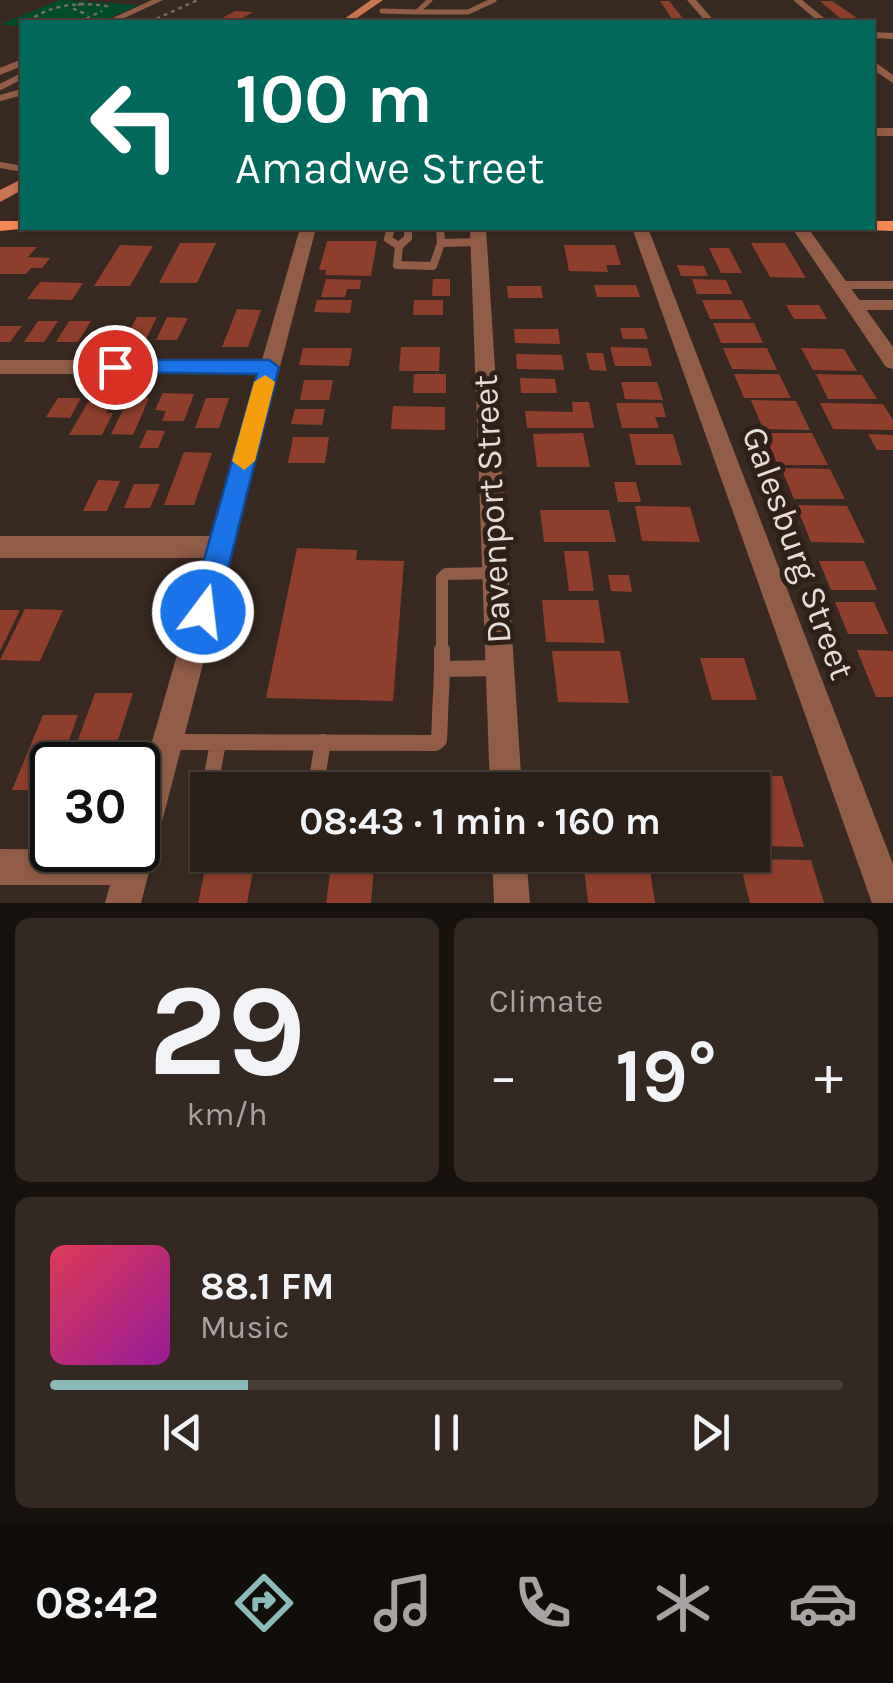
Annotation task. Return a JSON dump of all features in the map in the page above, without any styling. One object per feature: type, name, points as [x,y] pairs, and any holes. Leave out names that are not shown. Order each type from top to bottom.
[{"type":"main road","points":[[348,20],[366,9],[397,0]]},
{"type":"main road","points":[[0,177],[16,171]]},
{"type":"main road","points":[[0,197],[16,171]]},
{"type":"street","points":[[114,20],[159,0]]},
{"type":"street","points":[[691,0],[709,20]]},
{"type":"street","points":[[797,0],[822,20]]},
{"type":"street","points":[[160,768],[307,230]]},
{"type":"street","name":"Galesburg Street","points":[[641,230],[890,903]]},
{"type":"street","points":[[801,230],[893,362]]},
{"type":"street","name":"Davenport Street","points":[[479,234],[505,772]]},
{"type":"street","points":[[0,367],[269,367]]},
{"type":"street","points":[[0,547],[221,546]]},
{"type":"street","points":[[0,866],[30,864]]},
{"type":"street","points":[[123,903],[131,872]]},
{"type":"street","points":[[510,872],[512,903]]},
{"type":"lane","points":[[418,12],[430,0]]},
{"type":"lane","points":[[380,5],[418,12],[468,12],[494,0]]},
{"type":"lane","points":[[390,230],[388,239],[399,246]]},
{"type":"lane","points":[[408,230],[408,238],[399,246],[396,266],[433,266],[440,230]]},
{"type":"lane","points":[[440,242],[479,234]]},
{"type":"lane","points":[[840,284],[893,285]]},
{"type":"lane","points":[[853,304],[893,305]]},
{"type":"lane","points":[[167,742],[435,743],[440,740],[442,578],[446,574],[496,572]]},
{"type":"lane","points":[[442,668],[500,668]]},
{"type":"lane","points":[[212,772],[218,742]]},
{"type":"lane","points":[[318,772],[323,742]]},
{"type":"path","points":[[153,20],[198,0]]},
{"type":"path","points":[[81,4],[75,11],[114,20]]},
{"type":"path","points":[[32,20],[62,5],[111,5],[82,20]]},
{"type":"green space","points":[[60,0],[139,5],[105,20],[20,20],[20,27],[1,24]]},
{"type":"building","points":[[660,1],[669,1],[684,20],[667,19],[672,19]]},
{"type":"building","points":[[820,1],[832,1],[860,20],[843,20]]},
{"type":"building","points":[[235,11],[253,12],[239,20],[219,20]]},
{"type":"building","points":[[327,241],[377,241],[371,276],[325,275],[326,270],[319,270]]},
{"type":"building","points":[[180,243],[216,243],[197,283],[159,283]]},
{"type":"building","points":[[751,243],[785,243],[806,278],[770,277]]},
{"type":"building","points":[[120,245],[153,246],[130,286],[94,286]]},
{"type":"building","points":[[564,245],[615,245],[621,265],[606,265],[608,272],[569,271]]},
{"type":"building","points":[[0,247],[37,247],[28,257],[50,258],[42,268],[31,268],[26,274],[0,274]]},
{"type":"building","points":[[709,248],[729,248],[742,273],[721,273]]},
{"type":"building","points":[[677,265],[704,266],[708,276],[681,276]]},
{"type":"building","points":[[326,279],[361,280],[360,289],[347,289],[345,297],[321,297]]},
{"type":"building","points":[[433,279],[450,279],[450,296],[432,296]]},
{"type":"building","points":[[692,279],[726,280],[732,294],[697,294]]},
{"type":"building","points":[[40,282],[83,283],[72,300],[27,299]]},
{"type":"building","points":[[594,285],[636,285],[640,297],[597,297]]},
{"type":"building","points":[[507,286],[541,286],[543,298],[508,298]]},
{"type":"building","points":[[317,300],[352,300],[350,313],[314,312]]},
{"type":"building","points":[[414,300],[443,300],[443,315],[413,315]]},
{"type":"building","points":[[702,300],[742,300],[751,319],[710,319]]},
{"type":"building","points":[[786,305],[819,305],[827,319],[794,319]]},
{"type":"building","points":[[237,309],[261,310],[248,347],[222,347]]},
{"type":"building","points":[[137,317],[157,317],[145,341],[124,341]]},
{"type":"building","points":[[167,317],[188,318],[177,340],[156,340]]},
{"type":"building","points":[[38,321],[58,321],[44,342],[24,342]]},
{"type":"building","points":[[69,321],[91,321],[78,342],[56,342]]},
{"type":"building","points":[[713,323],[754,323],[763,343],[721,343]]},
{"type":"building","points":[[0,326],[22,326],[10,342],[0,342]]},
{"type":"building","points":[[620,328],[644,328],[648,339],[623,339]]},
{"type":"building","points":[[514,329],[558,329],[560,344],[515,343]]},
{"type":"building","points":[[401,347],[440,347],[439,371],[399,371]]},
{"type":"building","points":[[610,347],[647,348],[652,366],[615,366]]},
{"type":"building","points":[[303,348],[352,348],[349,366],[299,365]]},
{"type":"building","points":[[723,348],[767,348],[777,370],[732,369]]},
{"type":"building","points":[[801,348],[844,349],[857,371],[813,370]]},
{"type":"building","points":[[586,353],[603,353],[607,371],[590,370]]},
{"type":"building","points":[[516,354],[562,355],[564,370],[517,369]]},
{"type":"building","points":[[414,374],[446,374],[446,393],[413,393]]},
{"type":"building","points":[[734,374],[779,374],[791,398],[744,398]]},
{"type":"building","points":[[816,374],[862,375],[877,399],[828,399]]},
{"type":"building","points":[[520,378],[555,379],[557,393],[521,393]]},
{"type":"building","points":[[304,380],[333,380],[329,400],[300,400]]},
{"type":"building","points":[[621,382],[657,382],[663,400],[625,399]]},
{"type":"building","points":[[163,393],[194,394],[184,421],[162,421],[166,411],[155,410]]},
{"type":"building","points":[[58,398],[81,398],[70,418],[46,417]]},
{"type":"building","points":[[129,398],[149,398],[133,435],[111,434]]},
{"type":"building","points":[[206,398],[229,398],[219,428],[195,428]]},
{"type":"building","points":[[751,400],[796,401],[810,430],[763,429]]},
{"type":"building","points":[[88,402],[111,403],[106,413],[113,413],[102,435],[69,435]]},
{"type":"building","points":[[572,402],[589,402],[594,428],[527,428],[525,411],[573,412]]},
{"type":"building","points":[[616,403],[662,403],[666,417],[655,417],[659,428],[622,428]]},
{"type":"building","points":[[820,403],[883,404],[893,420],[893,430],[833,429]]},
{"type":"building","points":[[393,406],[445,407],[445,430],[391,429]]},
{"type":"building","points":[[295,409],[325,409],[322,425],[291,424]]},
{"type":"building","points":[[147,430],[165,431],[158,448],[139,448]]},
{"type":"building","points":[[583,433],[590,467],[537,467],[533,434]]},
{"type":"building","points":[[764,433],[812,433],[828,465],[778,465]]},
{"type":"building","points":[[629,434],[673,434],[682,465],[636,465]]},
{"type":"building","points":[[868,434],[893,435],[893,450],[877,450]]},
{"type":"building","points":[[293,437],[329,437],[325,463],[288,463]]},
{"type":"building","points":[[184,452],[212,453],[194,505],[164,505]]},
{"type":"building","points":[[781,468],[830,469],[845,499],[794,499]]},
{"type":"building","points":[[98,480],[120,481],[107,511],[83,511]]},
{"type":"building","points":[[614,482],[636,482],[641,502],[618,502]]},
{"type":"building","points":[[134,484],[160,484],[150,508],[124,508]]},
{"type":"building","points":[[796,505],[847,506],[865,543],[811,542]]},
{"type":"building","points":[[635,506],[690,507],[700,542],[642,541]]},
{"type":"building","points":[[540,510],[609,510],[616,542],[544,542]]},
{"type":"building","points":[[297,548],[357,550],[356,560],[404,561],[393,701],[266,698]]},
{"type":"building","points":[[564,551],[588,551],[594,591],[569,591]]},
{"type":"building","points":[[819,561],[864,561],[877,590],[831,590]]},
{"type":"building","points":[[608,575],[629,575],[632,592],[611,591]]},
{"type":"building","points":[[542,600],[598,600],[605,643],[546,642]]},
{"type":"building","points":[[835,602],[874,602],[888,634],[848,634]]},
{"type":"building","points":[[25,609],[63,610],[40,661],[0,660]]},
{"type":"building","points":[[0,610],[20,610],[0,651]]},
{"type":"building","points":[[857,650],[893,651],[893,697],[876,697]]},
{"type":"building","points":[[552,651],[620,651],[629,703],[558,702]]},
{"type":"building","points":[[700,658],[744,658],[757,700],[712,700]]},
{"type":"building","points":[[95,693],[133,693],[117,742],[77,742]]},
{"type":"building","points":[[43,715],[78,715],[68,742],[32,742]]},
{"type":"building","points":[[30,746],[30,790],[12,790]]},
{"type":"building","points":[[770,776],[782,776],[804,847],[770,846]]},
{"type":"building","points":[[770,859],[811,860],[824,903],[750,903],[742,872],[770,872]]},
{"type":"building","points":[[204,872],[253,872],[247,903],[198,903]]},
{"type":"building","points":[[330,872],[374,872],[371,903],[326,903]]},
{"type":"building","points":[[585,872],[650,872],[655,903],[588,903]]},
{"type":"slow traffic","points":[[244,461],[265,382]]},
{"type":"route","points":[[115,367],[269,367],[203,612]]}]
